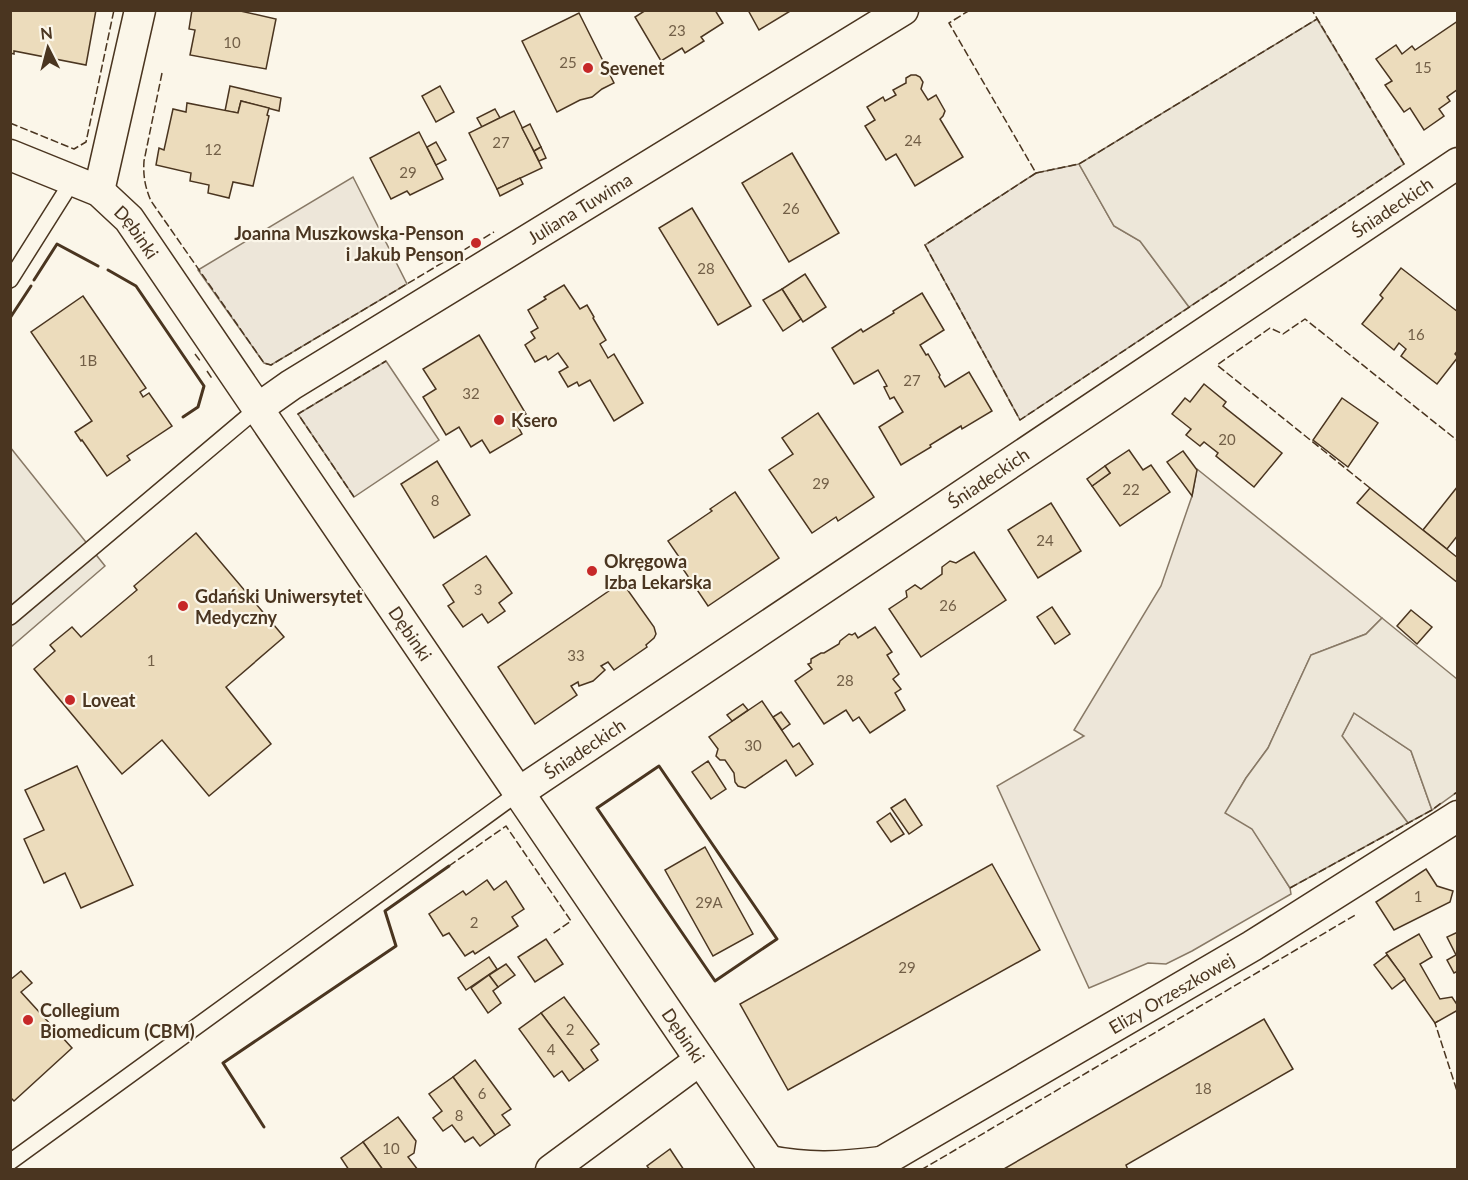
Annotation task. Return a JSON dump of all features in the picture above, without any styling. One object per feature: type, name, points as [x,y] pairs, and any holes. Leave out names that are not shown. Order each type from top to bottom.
[{"type":"street","points":[[86,185],[140,10]]},
{"type":"street","name":"Juliana Tuwima","points":[[257,409],[302,379],[903,10]]},
{"type":"street","name":"Dębinki","points":[[10,155],[86,185],[129,219],[772,1165]]},
{"type":"street","name":"Śniadeckich","points":[[518,793],[1458,163]]},
{"type":"street","name":"Elizy Orzeszkowej","points":[[772,1165],[874,1166],[1252,946],[1458,816]]},
{"type":"street","points":[[550,1170],[700,1060]]},
{"type":"lane","points":[[10,280],[86,185]]},
{"type":"lane","points":[[10,617],[257,409]]},
{"type":"lane","points":[[10,1162],[518,793]]},
{"type":"shaded area","points":[[1317,19],[1404,164],[1189,307],[1140,241],[1114,226],[1079,164]]},
{"type":"shaded area","points":[[1079,164],[1114,226],[1140,241],[1189,307],[1020,420],[925,245],[1036,173]]},
{"type":"shaded area","points":[[353,177],[407,284],[271,365],[264,363],[198,270]]},
{"type":"shaded area","points":[[386,361],[439,440],[354,497],[298,414]]},
{"type":"shaded area","points":[[10,447],[105,566],[11,647],[10,647]]},
{"type":"shaded area","points":[[1197,469],[1382,618],[1366,634],[1311,655],[1268,748],[1246,778],[1226,813],[1252,828],[1290,888],[1291,894],[1166,964],[1148,963],[1089,988],[997,786],[1084,736],[1074,730],[1161,586],[1192,496]]},
{"type":"shaded area","points":[[1382,618],[1457,679],[1457,792],[1432,810],[1411,751],[1354,713],[1342,736],[1408,823],[1290,888],[1252,829],[1225,813],[1268,748],[1311,655],[1366,634]]},
{"type":"shaded area","points":[[1354,713],[1411,751],[1432,810],[1408,823],[1342,736]]},
{"type":"building","points":[[10,10],[96,10],[86,65],[14,51],[14,54],[10,53]]},
{"type":"building","points":[[192,10],[236,10],[276,19],[266,69],[190,55],[195,30],[189,29]]},
{"type":"building","points":[[646,10],[715,10],[723,23],[701,37],[704,41],[685,53],[682,48],[661,61],[635,17]]},
{"type":"building","points":[[748,10],[792,10],[759,30]]},
{"type":"building","points":[[579,13],[614,83],[592,97],[580,100],[557,112],[522,41]]},
{"type":"building","points":[[1458,21],[1458,89],[1447,97],[1450,101],[1439,109],[1444,116],[1424,130],[1410,108],[1404,112],[1385,85],[1392,81],[1376,59],[1396,45],[1402,54],[1412,46],[1415,50]]},
{"type":"building","points":[[911,75],[920,77],[923,82],[921,89],[928,100],[936,95],[945,111],[940,119],[963,157],[915,186],[896,154],[886,160],[865,126],[875,120],[867,107],[883,97],[885,101],[896,95],[893,90],[906,83],[906,78]]},
{"type":"building","points":[[230,86],[281,98],[279,111],[241,101],[238,113],[225,111]]},
{"type":"building","points":[[440,86],[454,112],[436,122],[422,96]]},
{"type":"building","points":[[241,101],[269,108],[253,186],[233,182],[229,198],[208,193],[209,185],[190,181],[191,173],[156,165],[159,148],[164,150],[173,109],[186,112],[187,103],[238,113]]},
{"type":"building","points":[[495,109],[500,118],[482,127],[477,118]]},
{"type":"building","points":[[514,111],[542,168],[497,189],[469,133]]},
{"type":"building","points":[[530,124],[541,147],[534,151],[522,128]]},
{"type":"building","points":[[419,132],[443,179],[410,195],[407,191],[391,199],[370,158]]},
{"type":"building","points":[[436,142],[446,160],[436,165],[427,147]]},
{"type":"building","points":[[541,147],[546,158],[539,161],[534,151]]},
{"type":"building","points":[[792,153],[839,233],[789,262],[742,183]]},
{"type":"building","points":[[520,178],[523,184],[500,196],[497,189]]},
{"type":"building","points":[[692,208],[751,306],[718,325],[659,228]]},
{"type":"building","points":[[1401,268],[1458,312],[1458,350],[1455,354],[1458,357],[1437,384],[1401,356],[1406,349],[1399,343],[1394,350],[1362,324],[1383,298],[1380,295]]},
{"type":"building","points":[[805,274],[826,307],[803,322],[782,289]]},
{"type":"building","points":[[564,285],[580,309],[587,305],[606,340],[600,344],[608,358],[614,354],[643,403],[614,421],[590,380],[579,386],[577,382],[568,387],[559,372],[568,367],[558,353],[548,360],[546,356],[535,362],[525,345],[535,338],[531,332],[538,328],[528,310]]},
{"type":"building","points":[[782,289],[801,319],[783,331],[763,300]]},
{"type":"building","points":[[922,293],[944,330],[920,345],[926,355],[928,354],[945,387],[969,372],[992,411],[962,429],[961,426],[901,465],[879,427],[903,412],[894,397],[890,399],[884,387],[887,386],[878,370],[854,384],[832,348],[861,329],[863,332]]},
{"type":"building","points":[[83,296],[146,388],[140,392],[143,397],[149,393],[172,426],[127,456],[130,460],[107,476],[75,432],[92,421],[31,332]]},
{"type":"building","points":[[479,335],[526,414],[515,421],[522,434],[490,453],[482,440],[471,447],[459,427],[446,435],[423,397],[436,389],[423,369]]},
{"type":"building","points":[[1204,384],[1226,402],[1223,406],[1282,453],[1254,487],[1216,456],[1218,453],[1204,442],[1200,446],[1186,435],[1191,429],[1172,414],[1185,398],[1190,402]]},
{"type":"building","points":[[1342,398],[1378,423],[1348,467],[1313,440]]},
{"type":"building","points":[[818,413],[874,497],[838,521],[836,517],[812,533],[769,470],[793,454],[782,438]]},
{"type":"building","points":[[1129,450],[1143,470],[1151,465],[1170,492],[1120,526],[1092,486],[1110,473],[1105,466]]},
{"type":"building","points":[[1183,451],[1197,470],[1192,496],[1167,462]]},
{"type":"building","points":[[437,461],[470,515],[434,538],[401,484]]},
{"type":"building","points":[[1105,466],[1110,473],[1092,486],[1087,479]]},
{"type":"building","points":[[1458,486],[1458,535],[1447,549],[1423,530]]},
{"type":"building","points":[[1370,488],[1458,558],[1458,583],[1357,503]]},
{"type":"building","points":[[735,492],[779,558],[708,606],[683,569],[686,567],[668,541]]},
{"type":"building","points":[[1051,503],[1081,551],[1038,578],[1008,530]]},
{"type":"building","points":[[196,533],[284,637],[226,687],[271,744],[209,796],[162,740],[122,774],[34,669],[55,651],[50,645],[72,627],[81,637],[137,590],[134,586]]},
{"type":"building","points":[[974,552],[1006,600],[921,657],[889,609],[907,597],[906,591],[915,585],[921,589],[942,574],[942,567],[950,561],[956,563]]},
{"type":"building","points":[[486,556],[512,593],[499,603],[505,611],[488,623],[482,614],[463,627],[448,606],[454,602],[443,585]]},
{"type":"building","points":[[622,582],[654,627],[656,634],[654,638],[646,645],[647,647],[614,670],[608,662],[601,666],[605,670],[593,681],[579,686],[578,682],[571,686],[577,695],[535,724],[498,667]]},
{"type":"building","points":[[1052,607],[1070,634],[1055,644],[1037,617]]},
{"type":"building","points":[[1411,610],[1432,627],[1417,644],[1397,626]]},
{"type":"building","points":[[875,627],[892,652],[887,655],[899,674],[893,679],[901,689],[895,693],[905,710],[870,733],[859,717],[853,721],[846,710],[824,724],[795,681],[812,669],[808,664],[811,663],[811,659],[839,644],[849,634],[855,633],[858,638]]},
{"type":"building","points":[[762,701],[793,747],[799,743],[813,764],[796,776],[786,760],[745,788],[738,786],[735,782],[734,773],[725,760],[720,760],[716,756],[718,749],[709,737]]},
{"type":"building","points":[[743,704],[748,710],[732,721],[727,715]]},
{"type":"building","points":[[781,712],[790,724],[782,730],[773,717]]},
{"type":"building","points":[[708,761],[726,789],[711,799],[692,772]]},
{"type":"building","points":[[77,766],[133,885],[81,908],[65,873],[44,883],[24,839],[44,830],[25,790]]},
{"type":"building","points":[[905,799],[922,825],[909,834],[891,808]]},
{"type":"building","points":[[890,813],[904,834],[891,842],[877,822]]},
{"type":"building","points":[[705,847],[753,934],[713,956],[665,870]]},
{"type":"building","points":[[992,864],[1040,950],[788,1090],[740,1004]]},
{"type":"building","points":[[1426,869],[1437,886],[1453,891],[1450,902],[1394,930],[1376,902]]},
{"type":"building","points":[[487,880],[494,890],[506,881],[524,909],[512,917],[518,926],[475,954],[473,951],[465,956],[449,933],[443,936],[429,914],[463,891],[466,895]]},
{"type":"building","points":[[1458,932],[1458,971],[1454,973],[1447,960],[1456,955],[1447,937]]},
{"type":"building","points":[[1419,934],[1432,957],[1420,964],[1440,999],[1452,997],[1458,1006],[1458,1010],[1435,1023],[1386,953]]},
{"type":"building","points":[[546,939],[563,964],[535,982],[518,957]]},
{"type":"building","points":[[1387,955],[1405,979],[1392,989],[1374,965]]},
{"type":"building","points":[[489,957],[497,969],[466,990],[458,978]]},
{"type":"building","points":[[506,964],[515,975],[498,987],[489,975]]},
{"type":"building","name":"Collegium Biomedicum (CBM)","points":[[21,971],[32,983],[21,992],[72,1048],[14,1101],[10,1097],[10,980]]},
{"type":"building","points":[[489,975],[498,987],[493,991],[501,1003],[488,1013],[471,988]]},
{"type":"building","points":[[564,997],[599,1044],[591,1050],[598,1060],[584,1070],[541,1013]]},
{"type":"building","points":[[541,1013],[584,1070],[569,1081],[562,1071],[554,1077],[519,1029]]},
{"type":"building","points":[[1264,1019],[1293,1069],[1126,1165],[1128,1170],[1002,1170]]},
{"type":"building","points":[[475,1060],[511,1109],[502,1115],[510,1125],[495,1135],[453,1077]]},
{"type":"building","points":[[453,1077],[495,1135],[480,1146],[473,1137],[465,1142],[452,1125],[443,1131],[433,1118],[442,1111],[429,1094]]},
{"type":"building","points":[[398,1117],[416,1141],[414,1153],[408,1157],[418,1170],[383,1170],[363,1142]]},
{"type":"building","points":[[363,1142],[383,1170],[349,1170],[341,1158]]},
{"type":"building","points":[[670,1149],[684,1170],[650,1170],[647,1166]]},
{"type":"fence","points":[[10,123],[74,149],[86,142],[114,10]]},
{"type":"fence","points":[[970,10],[949,23],[1036,173],[925,245],[1020,420],[1404,164],[1312,10]]},
{"type":"fence","points":[[1036,173],[1079,164],[1317,18]]},
{"type":"fence","points":[[162,73],[144,161],[145,181],[149,196],[264,363],[271,365],[494,232]]},
{"type":"fence","points":[[1370,488],[1217,365],[1270,328],[1283,334],[1305,319],[1458,441]]},
{"type":"fence","points":[[195,354],[201,362]]},
{"type":"fence","points":[[354,497],[298,414],[386,361]]},
{"type":"fence","points":[[207,371],[213,380]]},
{"type":"fence","points":[[1454,794],[1458,792]]},
{"type":"fence","points":[[1290,888],[1441,803]]},
{"type":"fence","points":[[449,866],[506,826],[571,921],[551,935]]},
{"type":"fence","points":[[921,1170],[1357,914]]},
{"type":"fence","points":[[1438,1021],[1435,1023],[1458,1094]]},
{"type":"wall","points":[[34,280],[57,244],[98,266]]},
{"type":"wall","points":[[108,270],[136,286],[204,386],[198,407],[183,417]]},
{"type":"wall","points":[[10,318],[31,286]]},
{"type":"wall","points":[[659,766],[777,939],[715,981],[597,808],[659,766]]},
{"type":"wall","points":[[264,1127],[223,1063],[396,946],[385,911],[449,866]]},
{"type":"place","name":"Sevenet","points":[[588,68]]},
{"type":"place","name":"Joanna Muszkowska-Penson i Jakub Penson","points":[[476,243]]},
{"type":"place","name":"Ksero","points":[[499,420]]},
{"type":"place","name":"Okręgowa Izba Lekarska","points":[[592,571]]},
{"type":"place","name":"Gdański Uniwersytet Medyczny","points":[[183,606]]},
{"type":"place","name":"Loveat","points":[[70,700]]},
{"type":"place","name":"Collegium Biomedicum (CBM)","points":[[28,1020]]}]
